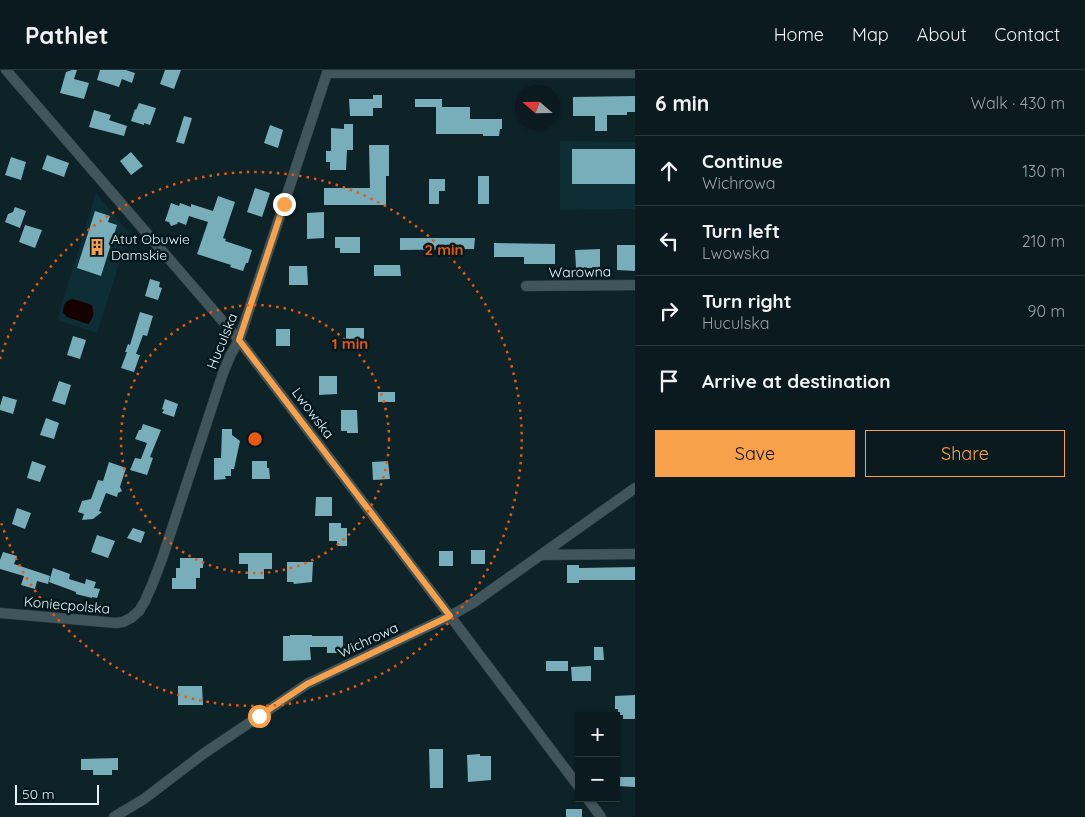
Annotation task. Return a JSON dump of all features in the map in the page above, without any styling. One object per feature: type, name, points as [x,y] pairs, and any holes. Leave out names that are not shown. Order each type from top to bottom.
[{"type":"street","name":"Lwowska","points":[[6,70],[239,340],[575,782]]},
{"type":"street","name":"Huculska","points":[[131,618],[139,611],[145,601],[162,559],[224,373],[239,340],[327,71]]},
{"type":"street","points":[[327,71],[635,72]]},
{"type":"street","name":"Warowna","points":[[526,286],[635,285]]},
{"type":"street","name":"Wichrowa","points":[[114,817],[144,799],[203,754],[307,684],[450,616],[473,603],[635,488]]},
{"type":"street","points":[[541,555],[635,554]]},
{"type":"street","name":"Koniecpolska","points":[[0,613],[116,623],[131,618]]},
{"type":"street","points":[[590,802],[601,817]]},
{"type":"shaded area","points":[[560,141],[635,142],[635,209],[560,210]]},
{"type":"shaded area","points":[[96,193],[129,233],[97,333],[57,320]]},
{"type":"shaded area","points":[[73,299],[92,305],[93,315],[88,324],[67,317],[63,313],[65,303]]},
{"type":"building","points":[[77,70],[74,79],[89,83],[84,99],[60,93],[66,72]]},
{"type":"building","points":[[100,70],[126,70],[135,73],[132,83],[122,79],[119,87],[97,80]]},
{"type":"building","points":[[165,70],[181,70],[174,89],[160,84]]},
{"type":"building","points":[[373,95],[382,95],[382,108],[373,108],[373,116],[350,116],[349,99],[373,99]]},
{"type":"building","points":[[635,96],[635,112],[627,112],[627,115],[607,115],[607,131],[595,131],[595,116],[573,116],[573,97]]},
{"type":"building","points":[[415,99],[442,99],[442,107],[415,107]]},
{"type":"building","points":[[139,103],[156,108],[150,125],[131,121]]},
{"type":"building","points":[[436,107],[470,107],[470,119],[502,119],[502,129],[500,129],[499,136],[436,134]]},
{"type":"building","points":[[94,110],[111,115],[109,120],[127,126],[124,136],[89,127]]},
{"type":"building","points":[[184,116],[192,118],[184,144],[176,142]]},
{"type":"building","points":[[344,124],[353,124],[353,150],[347,150],[346,170],[330,170],[330,162],[326,162],[326,151],[331,151],[331,128],[344,129]]},
{"type":"building","points":[[270,125],[283,130],[278,148],[264,143]]},
{"type":"building","points":[[369,145],[389,145],[389,176],[386,176],[386,205],[324,205],[324,188],[370,188]]},
{"type":"building","points":[[572,149],[635,149],[635,184],[572,184]]},
{"type":"building","points":[[131,152],[143,166],[131,175],[120,161]]},
{"type":"building","points":[[47,155],[69,163],[64,177],[42,169]]},
{"type":"building","points":[[11,157],[26,162],[21,180],[5,175]]},
{"type":"building","points":[[478,176],[489,176],[489,204],[478,204]]},
{"type":"building","points":[[429,179],[445,179],[445,191],[439,191],[439,204],[429,204]]},
{"type":"building","points":[[255,188],[270,193],[262,217],[247,212]]},
{"type":"building","points":[[218,196],[235,202],[223,238],[226,239],[225,241],[252,250],[243,271],[197,254],[208,222],[189,216],[186,225],[178,222],[171,226],[169,222],[165,221],[171,203],[179,206],[180,203],[191,207],[191,204],[213,211]]},
{"type":"building","points":[[15,207],[26,211],[20,228],[5,222],[8,214],[13,212]]},
{"type":"building","name":"Atut Obuwie Damskie","points":[[95,211],[110,216],[108,222],[117,225],[101,276],[77,268]]},
{"type":"building","points":[[324,212],[324,238],[307,239],[307,213]]},
{"type":"building","points":[[25,225],[42,230],[35,248],[19,242]]},
{"type":"building","points":[[335,237],[360,237],[360,253],[340,253],[340,248],[335,248]]},
{"type":"building","points":[[400,238],[475,238],[474,249],[400,250]]},
{"type":"building","points":[[494,243],[555,244],[555,264],[524,264],[524,257],[494,257]]},
{"type":"building","points":[[617,245],[635,245],[635,271],[617,270]]},
{"type":"building","points":[[600,249],[600,268],[576,268],[575,250]]},
{"type":"building","points":[[374,265],[400,265],[401,276],[374,276]]},
{"type":"building","points":[[289,266],[307,266],[308,285],[289,285]]},
{"type":"building","points":[[150,279],[160,282],[159,287],[162,288],[158,300],[145,296]]},
{"type":"building","points":[[140,312],[153,316],[147,336],[143,335],[136,354],[140,355],[134,372],[121,368]]},
{"type":"building","points":[[346,328],[364,328],[364,345],[346,345]]},
{"type":"building","points":[[276,329],[290,329],[290,346],[276,346]]},
{"type":"building","points":[[73,336],[86,340],[80,359],[67,355]]},
{"type":"building","points":[[319,376],[337,376],[337,394],[319,395]]},
{"type":"building","points":[[59,381],[71,385],[65,405],[52,401]]},
{"type":"building","points":[[378,392],[395,392],[395,402],[378,402]]},
{"type":"building","points":[[3,396],[17,400],[13,414],[0,410]]},
{"type":"building","points":[[165,399],[178,404],[174,417],[162,413]]},
{"type":"building","points":[[341,410],[357,410],[358,433],[341,431]]},
{"type":"building","points":[[46,418],[59,423],[54,439],[40,435]]},
{"type":"building","points":[[143,424],[161,430],[150,457],[153,458],[147,475],[130,470],[135,458],[141,459],[147,443],[135,439]]},
{"type":"building","points":[[222,429],[232,429],[232,435],[240,441],[234,469],[231,469],[231,476],[225,476],[226,479],[214,480],[214,458],[221,458]]},
{"type":"building","points":[[32,461],[46,466],[40,482],[27,478]]},
{"type":"building","points":[[252,461],[267,461],[270,479],[252,479]]},
{"type":"building","points":[[388,461],[390,479],[373,480],[372,462]]},
{"type":"building","points":[[109,462],[126,468],[120,487],[122,491],[118,493],[117,497],[106,493],[99,511],[102,512],[93,519],[82,520],[84,514],[78,512],[82,501],[91,499],[98,480],[103,481]]},
{"type":"building","points":[[316,497],[332,497],[332,516],[315,516]]},
{"type":"building","points":[[17,508],[31,513],[25,529],[12,524]]},
{"type":"building","points":[[329,523],[341,523],[341,528],[347,528],[347,546],[337,546],[337,541],[329,541]]},
{"type":"building","points":[[133,528],[145,532],[141,543],[127,538]]},
{"type":"building","points":[[97,535],[115,541],[108,558],[91,552]]},
{"type":"building","points":[[471,550],[485,550],[485,564],[471,564]]},
{"type":"building","points":[[439,551],[453,551],[453,566],[439,566]]},
{"type":"building","points":[[3,552],[17,556],[14,564],[50,576],[48,584],[37,581],[35,589],[21,585],[24,576],[0,569],[0,560]]},
{"type":"building","points":[[239,553],[272,553],[272,569],[264,569],[264,579],[248,579],[248,564],[239,564]]},
{"type":"building","points":[[180,558],[203,558],[200,578],[196,578],[196,589],[172,589],[172,578],[176,578],[176,568],[180,568]]},
{"type":"building","points":[[287,562],[313,562],[312,582],[294,584],[293,582],[287,582]]},
{"type":"building","points":[[567,565],[579,565],[579,568],[635,567],[635,580],[579,580],[579,583],[567,583]]},
{"type":"building","points":[[53,568],[70,574],[69,579],[85,584],[86,579],[96,582],[94,588],[100,589],[97,598],[76,594],[76,592],[49,582]]},
{"type":"building","points":[[283,636],[343,636],[343,653],[327,653],[327,647],[310,647],[311,660],[283,661]]},
{"type":"building","points":[[594,647],[603,647],[604,660],[594,660]]},
{"type":"building","points":[[546,661],[568,661],[568,671],[546,671]]},
{"type":"building","points":[[591,666],[591,681],[572,681],[571,667]]},
{"type":"building","points":[[178,686],[202,686],[203,705],[178,705]]},
{"type":"building","points":[[635,695],[635,719],[623,719],[623,715],[620,715],[618,709],[615,709],[615,696]]},
{"type":"building","points":[[429,749],[443,749],[443,788],[430,788]]},
{"type":"building","points":[[480,754],[480,756],[491,756],[491,780],[468,782],[467,755]]},
{"type":"building","points":[[118,758],[118,770],[112,770],[112,775],[93,775],[93,770],[81,770],[81,759]]},
{"type":"building","points":[[620,777],[635,777],[635,787],[620,786]]},
{"type":"building","points":[[566,809],[582,809],[582,817],[566,817]]},
{"type":"place","name":"Atut Obuwie Damskie","points":[[97,247]]},
{"type":"route","points":[[259,716],[307,684],[450,616],[239,340],[284,204]]}]
